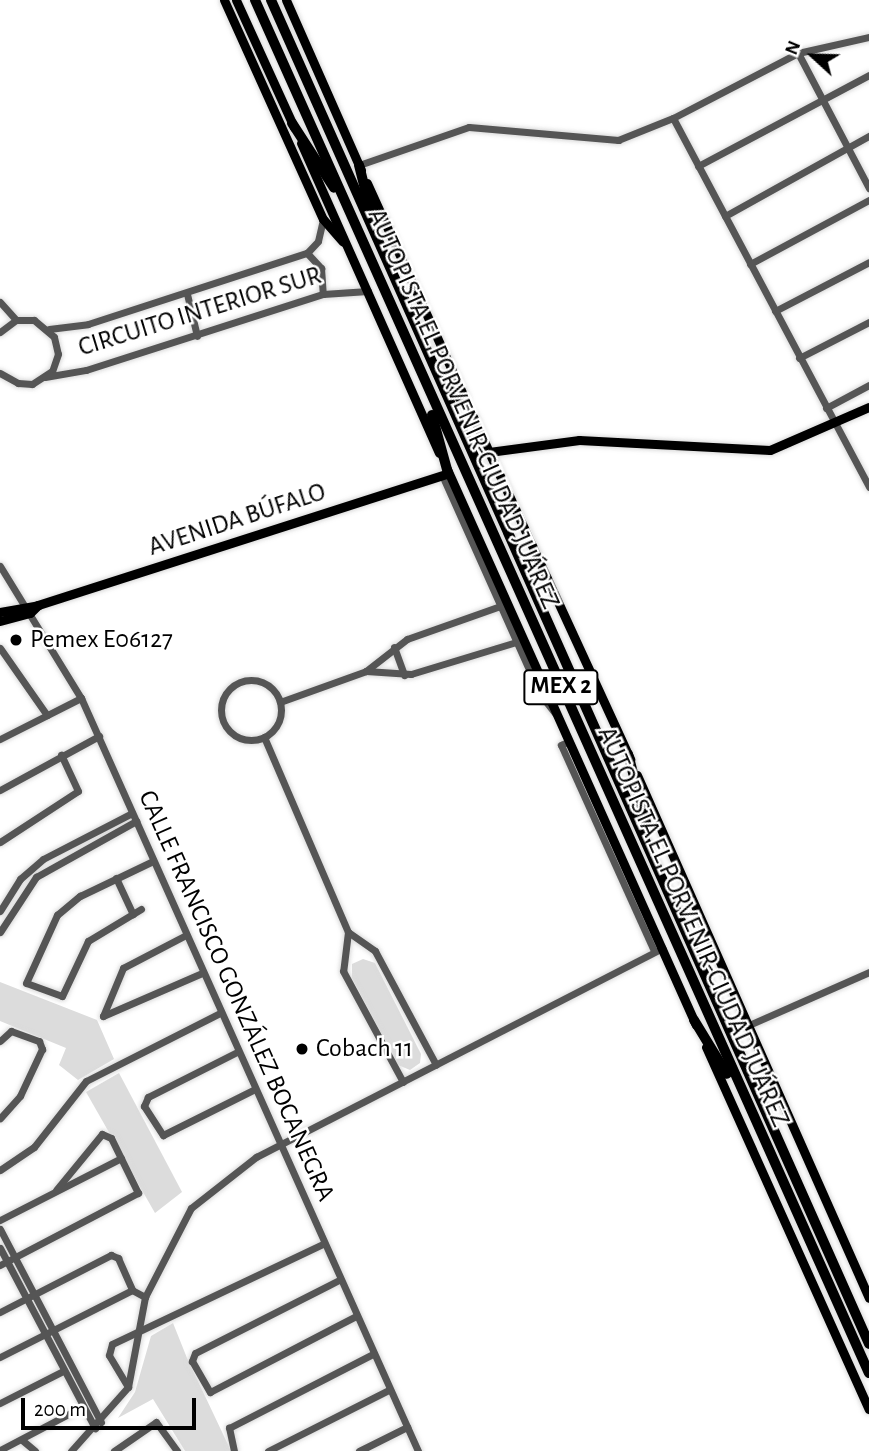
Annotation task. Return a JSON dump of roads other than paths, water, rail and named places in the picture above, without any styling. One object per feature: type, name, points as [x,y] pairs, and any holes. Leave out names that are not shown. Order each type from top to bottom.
[{"type":"highway","name":"AUTOPISTA EL PORVENIR-CIUDAD JUÁREZ","points":[[255,0],[416,366],[869,1373]]},
{"type":"highway","name":"MEX 2","points":[[271,0],[656,859],[869,1344]]},
{"type":"highway","points":[[292,123],[347,205]]},
{"type":"highway","points":[[359,166],[376,235]]},
{"type":"highway","points":[[426,345],[475,421]]},
{"type":"highway","points":[[416,366],[445,474]]},
{"type":"highway","points":[[628,754],[656,859]]},
{"type":"highway","points":[[694,1020],[750,1111]]},
{"type":"main road","points":[[224,0],[323,219],[348,247]]},
{"type":"main road","points":[[235,0],[255,70]]},
{"type":"main road","points":[[235,0],[368,291],[504,605],[560,719],[565,743],[658,950],[694,1020],[869,1409]]},
{"type":"main road","points":[[286,0],[750,1025],[869,1298]]},
{"type":"main road","points":[[489,452],[579,440],[756,452],[789,445],[869,407]]},
{"type":"main road","name":"AVENIDA BÚFALO","points":[[28,609],[445,474]]},
{"type":"main road","points":[[0,612],[28,609]]},
{"type":"main road","points":[[0,621],[28,609]]},
{"type":"street","points":[[359,166],[461,128],[497,127],[606,142],[637,136],[799,53],[869,37]]},
{"type":"street","points":[[799,53],[821,101],[869,188]]},
{"type":"street","points":[[698,166],[869,75]]},
{"type":"street","points":[[673,118],[869,487]]},
{"type":"street","points":[[725,216],[869,136]]},
{"type":"street","points":[[750,264],[869,200]]},
{"type":"street","name":"CIRCUITO INTERIOR SUR","points":[[49,329],[88,324],[307,253],[318,241],[323,219]]},
{"type":"street","points":[[307,253],[321,268],[323,294]]},
{"type":"street","points":[[775,311],[869,262]]},
{"type":"street","name":"CIRCUITO INTERIOR SUR","points":[[0,373],[25,384],[197,337],[323,294],[368,291]]},
{"type":"street","points":[[187,294],[197,337]]},
{"type":"street","points":[[0,302],[16,320]]},
{"type":"street","points":[[0,332],[16,320],[34,320],[49,329],[58,354],[45,377]]},
{"type":"street","points":[[799,358],[869,322]]},
{"type":"street","points":[[826,408],[869,385]]},
{"type":"street","name":"CALLE FRANCISCO GONZÁLEZ BOCANEGRA","points":[[0,566],[81,698],[99,736],[277,1145],[418,1451]]},
{"type":"street","points":[[280,702],[366,671],[394,647],[504,605]]},
{"type":"street","points":[[514,626],[516,642],[540,694],[560,719]]},
{"type":"street","points":[[366,671],[404,675],[516,642]]},
{"type":"street","points":[[394,647],[404,675]]},
{"type":"street","points":[[0,648],[47,715]]},
{"type":"street","points":[[255,680],[272,689],[280,702],[278,722],[264,737],[244,739],[231,732],[221,713],[224,697],[234,685],[255,680]]},
{"type":"street","points":[[0,728],[3,738],[81,698]]},
{"type":"street","points":[[0,790],[99,736]]},
{"type":"street","points":[[264,737],[348,932],[374,951],[436,1065]]},
{"type":"street","points":[[0,842],[78,792],[61,755]]},
{"type":"street","points":[[0,911],[30,869],[132,813]]},
{"type":"street","points":[[0,932],[36,877],[136,821]]},
{"type":"street","points":[[141,909],[88,942],[60,997],[26,983],[57,915],[116,878],[153,861]]},
{"type":"street","points":[[30,869],[36,877]]},
{"type":"street","points":[[116,878],[133,914]]},
{"type":"street","points":[[348,932],[343,971],[402,1082]]},
{"type":"street","points":[[186,935],[123,968],[103,1016],[202,973]]},
{"type":"street","points":[[71,1451],[98,1425],[128,1387],[142,1331],[145,1297],[191,1208],[277,1145],[658,950]]},
{"type":"street","points":[[750,1025],[869,972]]},
{"type":"street","points":[[0,1170],[39,1142],[86,1081],[220,1013]]},
{"type":"street","points":[[0,1041],[11,1031],[39,1041],[42,1049],[32,1075],[0,1118]]},
{"type":"street","points":[[237,1052],[144,1101],[163,1135],[253,1090]]},
{"type":"street","points":[[7,1262],[138,1193],[111,1138],[102,1134],[56,1191]]},
{"type":"street","points":[[0,1220],[121,1158]]},
{"type":"street","points":[[0,1229],[7,1262]]},
{"type":"street","points":[[128,1387],[108,1349],[323,1244]]},
{"type":"street","points":[[0,1248],[30,1297],[98,1425]]},
{"type":"street","points":[[0,1312],[115,1255],[132,1290],[145,1297]]},
{"type":"street","points":[[339,1280],[195,1353],[192,1362],[210,1392],[356,1316]]},
{"type":"street","points":[[0,1357],[132,1290]]},
{"type":"street","points":[[48,1333],[63,1371],[82,1407],[98,1425]]},
{"type":"street","points":[[234,1451],[229,1427],[373,1354]]},
{"type":"street","points":[[0,1403],[63,1371]]},
{"type":"street","points":[[268,1451],[389,1390]]},
{"type":"street","points":[[0,1450],[82,1407]]},
{"type":"street","points":[[114,1451],[156,1422],[177,1451]]},
{"type":"street","points":[[359,1451],[407,1427]]},
{"type":"street","points":[[22,1440],[35,1451]]},
{"type":"place","name":"Pemex E06127","points":[[16,640]]},
{"type":"place","name":"Cobach 11","points":[[302,1049]]}]
